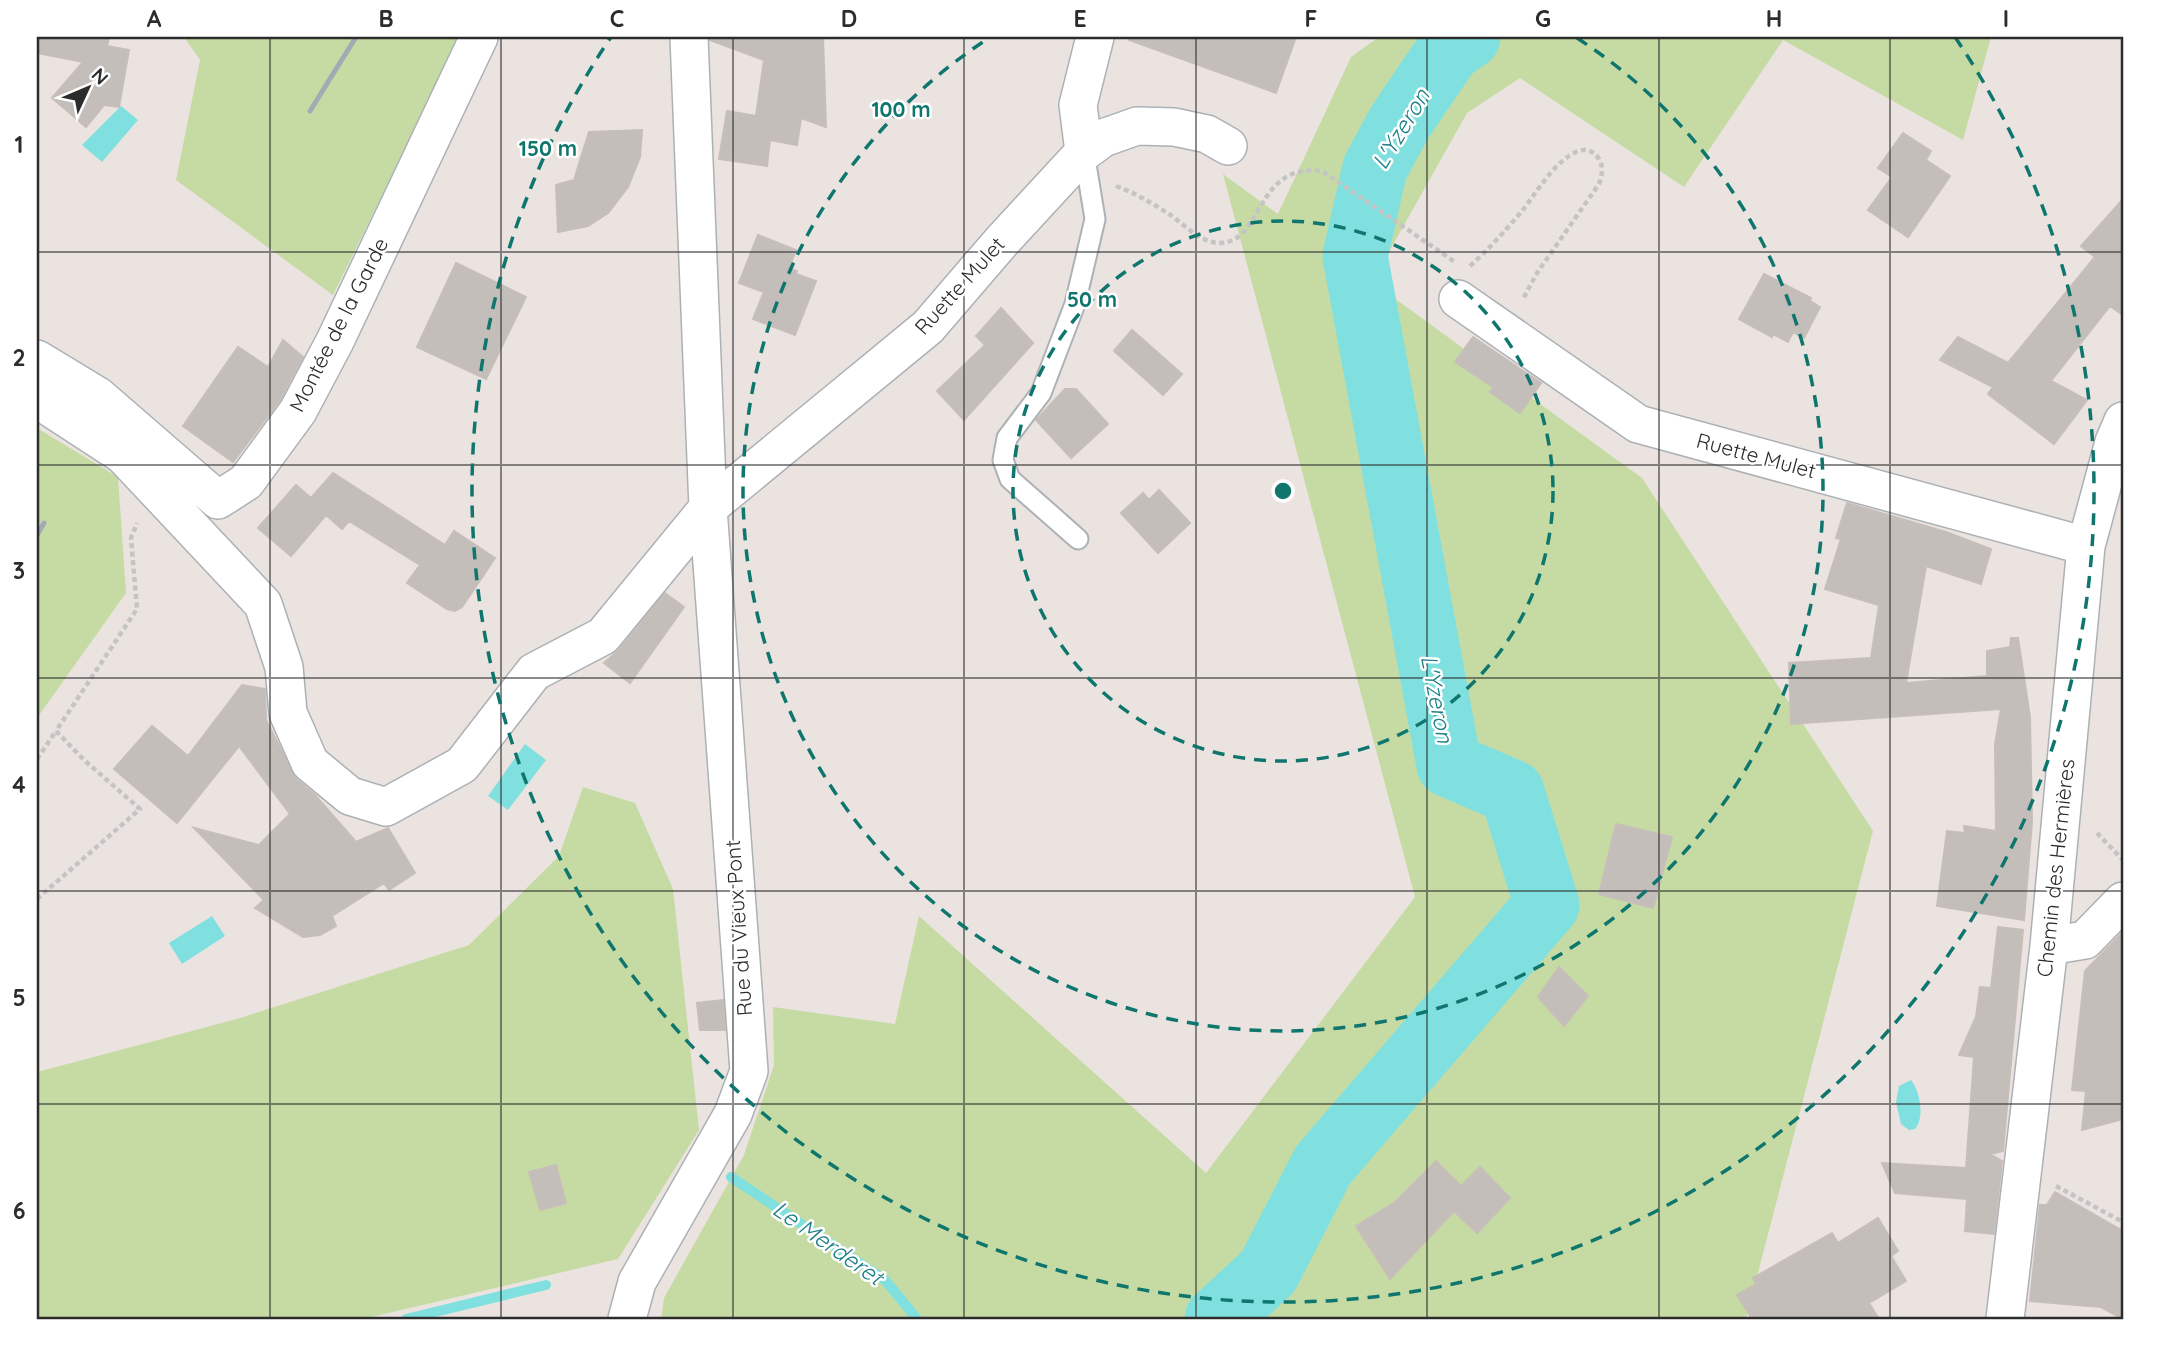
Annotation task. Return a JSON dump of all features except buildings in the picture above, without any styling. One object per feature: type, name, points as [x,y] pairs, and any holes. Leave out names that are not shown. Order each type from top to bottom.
[{"type":"street","name":"Montée de la Garde","points":[[37,359],[98,396],[218,500],[246,482],[298,411],[335,341],[479,37]]},
{"type":"street","points":[[689,37],[708,508]]},
{"type":"street","points":[[1087,167],[1078,104],[1094,37]]},
{"type":"street","name":"Ruette Mulet","points":[[37,399],[123,455],[263,604],[284,667],[288,713],[310,763],[350,796],[386,807],[462,765],[534,672],[603,636],[708,508],[928,327],[1001,242],[1087,167],[1103,138],[1138,127],[1174,127],[1207,134],[1228,146]]},
{"type":"street","name":"Ruette Mulet","points":[[1458,299],[1638,424],[2086,546]]},
{"type":"street","name":"Chemin des Hermières","points":[[2005,1319],[2049,946],[2086,546],[2114,442],[2123,421]]},
{"type":"street","name":"Rue du Vieux Pont","points":[[626,1319],[637,1282],[733,1114],[749,1071],[708,508]]},
{"type":"street","points":[[2049,946],[2085,940],[2123,901]]},
{"type":"lane","points":[[1078,539],[1010,479],[1003,460],[1007,438],[1041,393],[1075,303],[1095,219],[1087,167]]},
{"type":"path","points":[[1087,167],[1118,187],[1145,199],[1202,238],[1219,243],[1234,239],[1248,225],[1268,192],[1281,179],[1311,170],[1322,171],[1449,259],[1470,266],[1500,236],[1541,185],[1573,152],[1585,149],[1593,152],[1600,160],[1603,172],[1599,184],[1528,286],[1519,307],[1514,332],[1516,340]]},
{"type":"path","points":[[37,759],[137,609],[131,538],[152,486]]},
{"type":"path","points":[[37,899],[140,809],[83,760],[56,731]]},
{"type":"path","points":[[2096,832],[2123,860]]},
{"type":"path","points":[[2023,1168],[2123,1222]]},
{"type":"green space","points":[[184,37],[460,37],[333,295],[176,180],[200,60]]},
{"type":"green space","points":[[1379,37],[1991,37],[1963,140],[1783,40],[1684,187],[1520,78],[1467,113],[1372,282],[1642,478],[1873,831],[1746,1319],[661,1319],[664,1298],[744,1155],[774,1065],[773,1007],[895,1024],[919,916],[1206,1173],[1415,897],[1223,174],[1278,214],[1351,57]]},
{"type":"green space","points":[[37,428],[118,477],[126,593],[37,718]]},
{"type":"green space","points":[[583,787],[635,803],[673,889],[699,1130],[618,1259],[363,1319],[37,1319],[37,1072],[237,1019],[469,945],[559,856]]},
{"type":"water","points":[[121,106],[138,120],[102,162],[82,145]]},
{"type":"water","points":[[525,744],[546,760],[508,810],[488,796]]},
{"type":"water","points":[[212,916],[225,936],[182,964],[169,943]]},
{"type":"water","points":[[1911,1080],[1919,1097],[1921,1112],[1915,1129],[1909,1130],[1901,1124],[1896,1102],[1899,1086]]},
{"type":"waterway","name":"L'Yzeron","points":[[1217,1319],[1268,1272],[1323,1165],[1547,905],[1512,792],[1449,765],[1355,256],[1375,168],[1400,122],[1449,50],[1468,37]]},
{"type":"waterway","name":"Le Merderet","points":[[731,1177],[885,1280],[917,1319]]},
{"type":"waterway","name":"Le Merderet","points":[[406,1319],[546,1285]]},
{"type":"railway","points":[[310,111],[356,37]]},
{"type":"railway","points":[[37,535],[44,523]]}]
